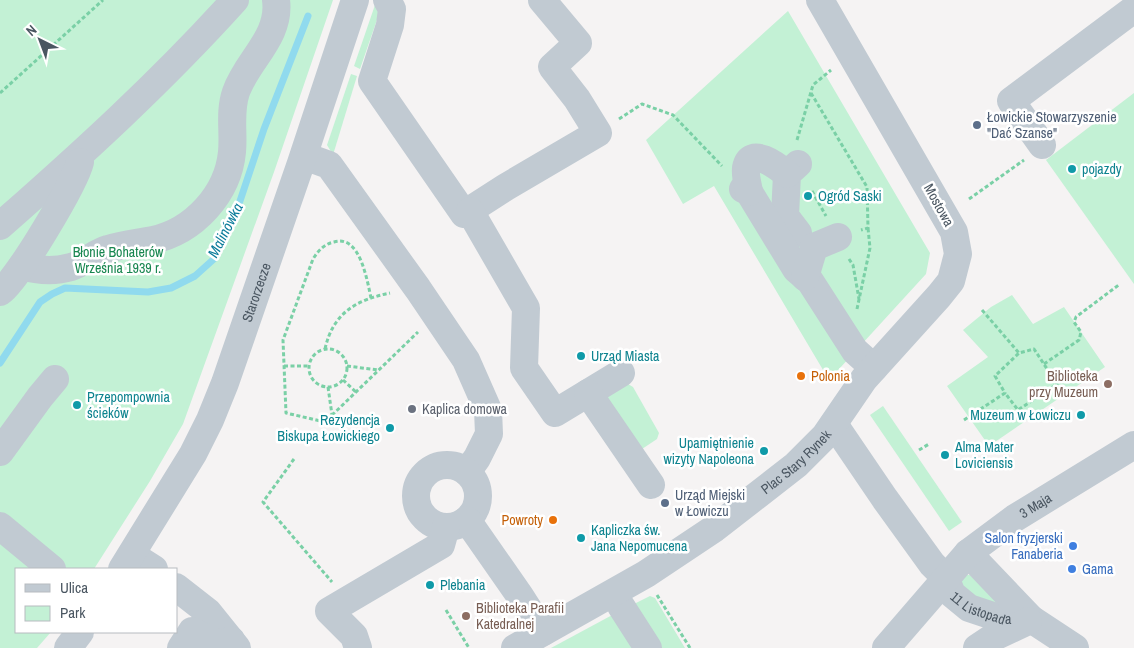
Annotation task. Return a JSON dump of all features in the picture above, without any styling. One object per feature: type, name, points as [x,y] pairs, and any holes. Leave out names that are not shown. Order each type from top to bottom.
[{"type":"street","points":[[0,226],[83,153],[143,95],[235,0]]},
{"type":"street","points":[[22,266],[51,271],[72,267],[104,250],[168,235],[193,221],[204,211],[217,194],[227,173],[232,153],[231,122],[236,91],[246,72],[265,45],[276,20],[278,10],[276,0]]},
{"type":"street","points":[[272,28],[283,18],[297,0]]},
{"type":"street","name":"Starorzecze","points":[[127,562],[193,454],[210,420],[228,374],[304,156],[355,0]]},
{"type":"street","points":[[387,0],[392,9],[390,25],[372,81],[464,214],[598,133],[577,99],[552,67],[578,43],[542,0]]},
{"type":"street","name":"Mostowa","points":[[820,0],[954,232],[958,254],[951,281],[864,379],[834,424]]},
{"type":"street","points":[[1042,146],[1011,101],[1134,9]]},
{"type":"street","points":[[0,292],[6,288],[22,266],[79,168],[83,153]]},
{"type":"street","points":[[304,156],[329,165],[417,287],[466,360],[488,410],[489,434],[477,458],[467,472]]},
{"type":"street","points":[[805,277],[807,238],[785,216],[786,167],[757,157],[752,159],[748,162],[746,171],[746,186],[807,238]]},
{"type":"street","points":[[470,211],[526,308],[524,368],[555,413],[621,373]]},
{"type":"street","points":[[807,238],[796,269],[810,281],[855,351],[874,368]]},
{"type":"street","points":[[0,452],[40,397],[55,380]]},
{"type":"street","points":[[588,393],[651,485]]},
{"type":"street","name":"Plac Stary Rynek","points":[[528,643],[646,574],[715,528],[796,465],[825,436],[834,424],[884,499],[932,564],[945,577]]},
{"type":"street","name":"3 Maja","points":[[945,577],[968,553],[1015,518],[1134,445]]},
{"type":"street","points":[[358,648],[354,636],[329,611],[440,544],[457,523],[472,514],[478,500],[476,485],[467,472],[454,466],[439,466],[427,473],[418,485],[416,499],[422,513],[432,523],[457,523],[520,596],[528,643]]},
{"type":"street","points":[[0,526],[51,568]]},
{"type":"street","name":"11 Listopada","points":[[968,553],[1031,619],[1075,648]]},
{"type":"street","points":[[127,562],[150,568]]},
{"type":"street","points":[[886,648],[945,577]]},
{"type":"street","name":"11 Listopada","points":[[945,577],[952,594],[969,608],[1002,620],[1031,619]]},
{"type":"street","points":[[178,589],[208,612],[234,644],[223,646],[192,631],[181,648]]},
{"type":"street","points":[[621,606],[648,648]]},
{"type":"street","points":[[977,648],[992,638],[1031,619]]},
{"type":"street","points":[[68,648],[79,633]]},
{"type":"path","points":[[0,93],[103,0]]},
{"type":"path","points":[[834,68],[813,85],[793,155],[786,167],[807,238],[852,265],[859,299]]},
{"type":"path","points":[[811,92],[867,187],[870,248],[849,342]]},
{"type":"path","points":[[598,133],[642,104],[673,116],[746,186]]},
{"type":"path","points":[[969,199],[1042,146]]},
{"type":"path","points":[[807,238],[868,228]]},
{"type":"path","points":[[371,298],[365,270],[357,253],[349,244],[345,241],[338,241],[321,248],[313,259],[283,340],[286,413],[325,422],[436,315]]},
{"type":"path","points":[[1044,364],[1078,340],[1082,332],[1074,322],[1076,317],[1120,284]]},
{"type":"path","points":[[325,349],[333,325],[343,314],[361,301],[417,287]]},
{"type":"path","points":[[982,310],[1019,353]]},
{"type":"path","points":[[1034,348],[1058,384],[1018,410],[994,376],[1019,353],[1034,348]]},
{"type":"path","points":[[325,349],[337,351],[343,356],[347,366],[342,380],[335,386],[328,387],[315,383],[310,377],[308,366],[312,356],[317,351],[325,349]]},
{"type":"path","points":[[284,366],[308,366]]},
{"type":"path","points":[[347,366],[378,370]]},
{"type":"path","points":[[342,380],[356,392]]},
{"type":"path","points":[[328,387],[332,415]]},
{"type":"path","points":[[964,420],[1005,393]]},
{"type":"path","points":[[919,450],[929,444]]},
{"type":"path","points":[[294,459],[263,502],[348,600]]},
{"type":"path","points":[[621,606],[646,592],[653,592],[690,648]]},
{"type":"path","points":[[446,610],[469,648]]},
{"type":"green space","name":"Błonie Bohaterów Września 1939 r.","points":[[0,0],[333,0],[274,172],[183,424],[150,481],[95,568],[15,568],[15,633],[50,633],[37,648],[0,648]]},
{"type":"green space","points":[[375,5],[380,11],[360,69],[354,66]]},
{"type":"green space","name":"Ogród Saski","points":[[788,11],[930,253],[926,274],[829,380],[714,186],[683,204],[646,140]]},
{"type":"green space","points":[[351,74],[357,76],[333,155],[327,145]]},
{"type":"green space","points":[[1134,93],[1134,284],[1046,160]]},
{"type":"green space","points":[[1012,295],[1033,324],[1064,307],[1105,367],[989,446],[947,386],[988,357],[963,330],[991,307]]},
{"type":"green space","points":[[628,384],[633,387],[659,433],[657,439],[639,451],[606,396]]},
{"type":"green space","points":[[883,406],[962,522],[949,531],[870,415]]},
{"type":"green space","points":[[970,575],[1010,613],[963,594],[961,578]]},
{"type":"green space","points":[[650,596],[655,598],[685,648],[655,648],[632,605]]},
{"type":"green space","points":[[616,613],[642,648],[551,648]]},
{"type":"waterway","name":"Malinówka","points":[[0,363],[40,302],[52,294],[65,288],[148,292],[171,288],[195,276],[215,258],[233,222],[264,129],[308,16]]},
{"type":"place","name":"Łowickie Stowarzyszenie \"Dać Szanse\"","points":[[977,125]]},
{"type":"place","name":"pojazdy","points":[[1072,169]]},
{"type":"place","name":"Ogród Saski","points":[[808,196]]},
{"type":"place","name":"Urząd Miasta","points":[[581,356]]},
{"type":"place","name":"Polonia","points":[[801,376]]},
{"type":"place","name":"Biblioteka przy Muzeum","points":[[1108,384]]},
{"type":"place","name":"Przepompownia ścieków","points":[[77,405]]},
{"type":"place","name":"Kaplica domowa","points":[[412,409]]},
{"type":"place","name":"Muzeum w Łowiczu","points":[[1081,415]]},
{"type":"place","name":"Rezydencja Biskupa Łowickiego","points":[[390,428]]},
{"type":"place","name":"Upamiętnienie wizyty Napoleona","points":[[764,451]]},
{"type":"place","name":"Alma Mater Loviciensis","points":[[945,455]]},
{"type":"place","name":"Urząd Miejski w Łowiczu","points":[[665,503]]},
{"type":"place","name":"Powroty","points":[[553,520]]},
{"type":"place","name":"Kapliczka św. Jana Nepomucena","points":[[581,538]]},
{"type":"place","name":"Salon fryzjerski Fanaberia","points":[[1073,546]]},
{"type":"place","name":"Gama","points":[[1072,569]]},
{"type":"place","name":"Plebania","points":[[430,585]]},
{"type":"place","name":"Biblioteka Parafii Katedralnej","points":[[466,616]]}]
